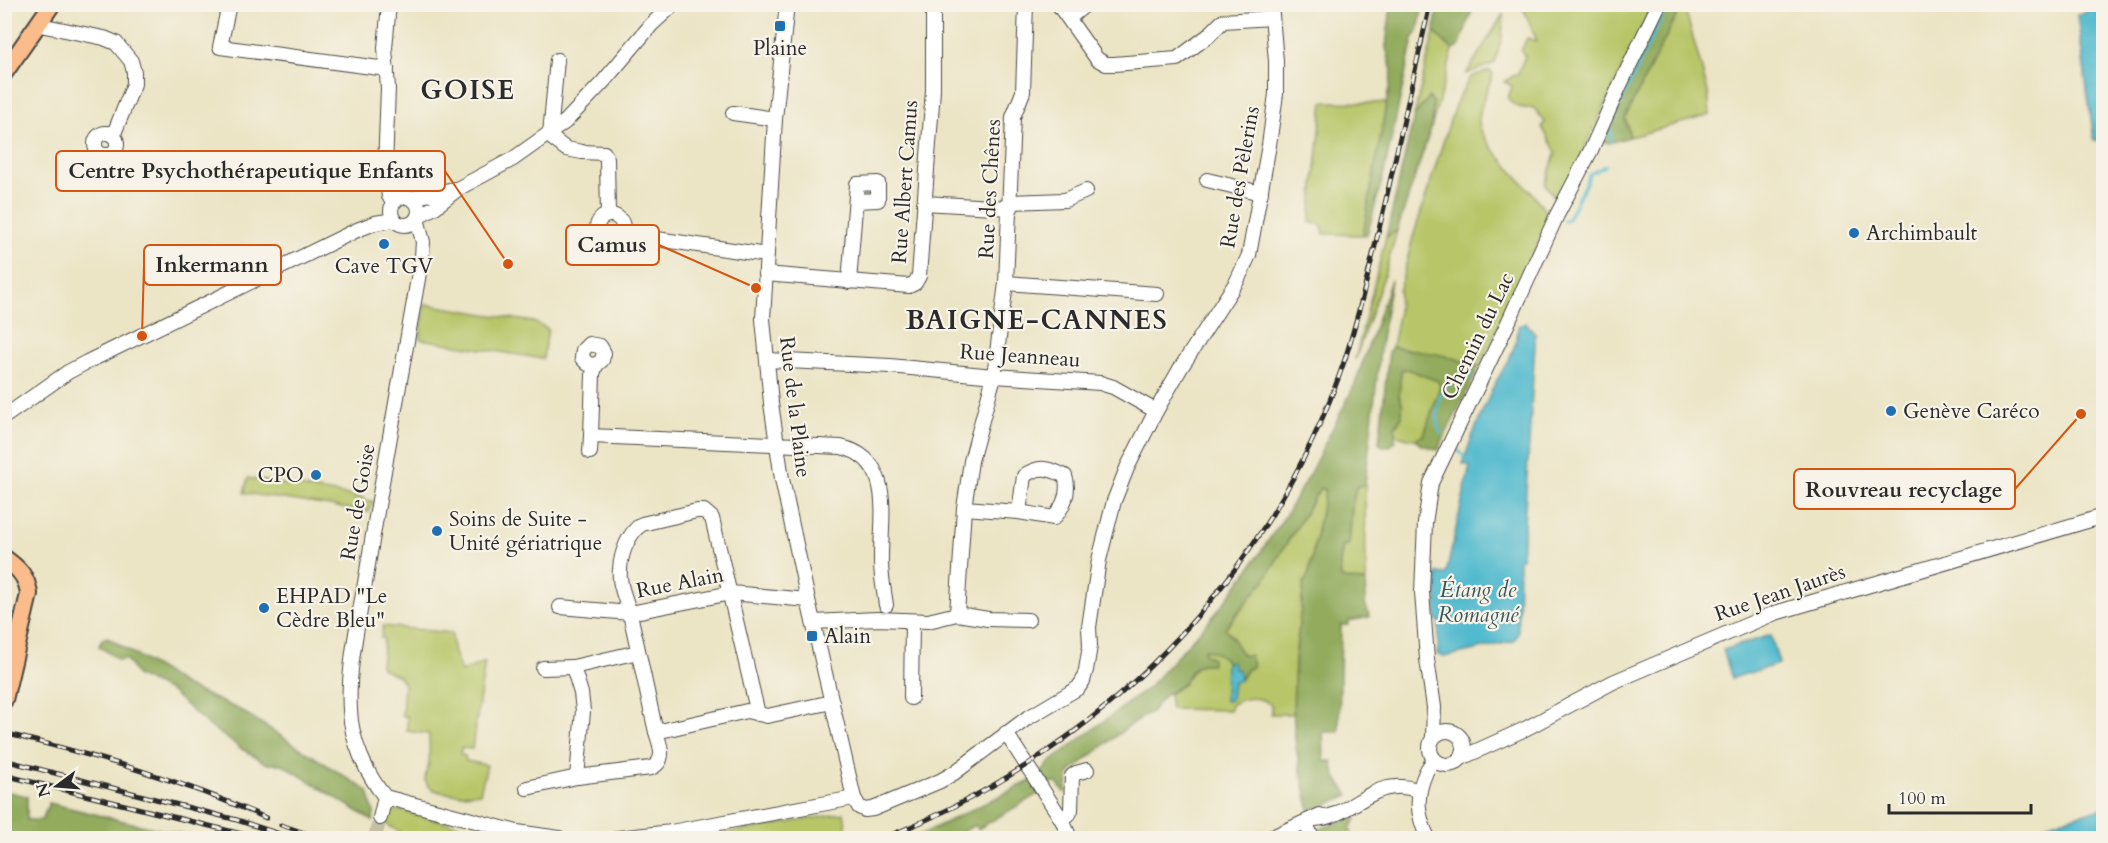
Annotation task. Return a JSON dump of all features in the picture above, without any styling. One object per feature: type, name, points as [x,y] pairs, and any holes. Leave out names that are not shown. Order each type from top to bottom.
[{"type":"main road","points":[[4,74],[52,4]]},
{"type":"main road","points":[[4,558],[16,567],[26,579],[28,586],[28,602],[4,700]]},
{"type":"street","points":[[229,4],[220,47],[387,69]]},
{"type":"street","points":[[389,4],[385,48],[388,105],[385,130],[387,177],[422,256]]},
{"type":"street","points":[[4,417],[68,372],[357,230],[382,209],[399,208],[459,188],[513,159],[565,122],[603,82],[652,24],[674,4]]},
{"type":"street","name":"Rue de la Plaine","points":[[787,4],[775,119],[763,319],[776,443],[808,600],[856,802]]},
{"type":"street","name":"Rue Albert Camus","points":[[765,274],[909,286],[915,283],[919,276],[933,90],[933,4]]},
{"type":"street","name":"Rue des Chênes","points":[[957,614],[964,508],[971,461],[994,376],[1006,283],[1013,117],[1023,92],[1026,4]]},
{"type":"street","points":[[1059,4],[1097,59],[1106,64],[1173,61],[1208,36],[1223,21],[1272,11]]},
{"type":"street","points":[[1069,18],[1086,4]]},
{"type":"street","name":"Chemin du Lac","points":[[1433,738],[1434,707],[1422,619],[1425,523],[1431,483],[1508,325],[1557,214],[1659,4]]},
{"type":"street","name":"Rue des Pèlerins","points":[[618,838],[671,832],[856,802],[865,810],[873,809],[954,773],[1026,718],[1078,688],[1084,677],[1090,646],[1091,612],[1099,561],[1122,479],[1180,369],[1244,269],[1252,243],[1273,122],[1276,88],[1272,11]]},
{"type":"street","points":[[39,23],[105,38],[116,44],[131,61],[134,84],[113,136]]},
{"type":"street","points":[[558,60],[550,134],[558,144],[566,149],[582,153],[604,153],[607,158],[609,215]]},
{"type":"street","points":[[733,113],[775,119]]},
{"type":"street","points":[[1206,180],[1261,193]]},
{"type":"street","points":[[399,208],[411,224],[459,188]]},
{"type":"street","points":[[924,203],[1011,205],[1065,200],[1086,191]]},
{"type":"street","points":[[849,282],[856,201]]},
{"type":"street","name":"Rue de Goise","points":[[385,797],[368,769],[354,737],[349,699],[352,663],[422,256],[423,243],[418,217],[419,208],[399,208]]},
{"type":"street","points":[[609,215],[620,219],[623,226],[620,238],[612,241],[600,236],[598,232],[598,223],[609,215]]},
{"type":"street","points":[[622,234],[767,255]]},
{"type":"street","points":[[1006,283],[1157,294]]},
{"type":"street","name":"Rue Jeanneau","points":[[767,360],[890,366],[1100,383],[1113,387],[1156,411]]},
{"type":"street","points":[[590,452],[593,374],[596,365]]},
{"type":"street","points":[[591,436],[841,447],[865,456],[872,464],[881,484],[881,566],[885,605]]},
{"type":"street","points":[[964,508],[1019,512]]},
{"type":"street","points":[[527,788],[576,777],[651,768],[657,765],[662,755],[620,578],[620,568],[632,533],[642,524],[697,511],[704,511],[712,518],[758,714]]},
{"type":"street","name":"Rue Jean Jaurès","points":[[1461,758],[1544,719],[1613,682],[1775,613],[2103,516]]},
{"type":"street","name":"Rue Alain","points":[[560,608],[630,613],[731,593],[808,600]]},
{"type":"street","points":[[813,622],[877,619],[928,621],[957,614],[988,619],[1028,620]]},
{"type":"street","points":[[911,698],[912,621]]},
{"type":"street","points":[[543,668],[573,667],[638,652]]},
{"type":"street","points":[[573,667],[581,693],[583,711],[576,777]]},
{"type":"street","points":[[656,732],[747,711],[767,716],[832,702]]},
{"type":"street","name":"Chemin du Lac","points":[[1434,707],[1448,731]]},
{"type":"street","points":[[1270,838],[1310,821],[1338,814],[1361,800],[1391,787],[1421,785],[1442,770],[1430,746],[1433,738],[1448,731],[1459,735],[1464,744],[1461,758],[1455,764],[1440,762]]},
{"type":"street","points":[[1006,733],[1062,820],[1070,838]]},
{"type":"street","points":[[1464,744],[1485,747]]},
{"type":"street","points":[[1062,820],[1071,810],[1072,776],[1087,770]]},
{"type":"street","points":[[1421,785],[1418,803],[1419,818],[1428,838]]},
{"type":"street","points":[[380,818],[385,797],[517,832],[559,838]]},
{"type":"street","points":[[1310,821],[1311,838]]},
{"type":"green space","points":[[1391,5],[1423,5],[1418,31],[1413,39],[1384,173],[1367,235],[1363,235],[1392,71],[1386,47]]},
{"type":"green space","points":[[1438,5],[1474,5],[1459,47],[1453,50],[1434,32]]},
{"type":"green space","points":[[1522,5],[1652,5],[1559,203],[1545,184],[1556,152],[1542,127],[1545,122],[1534,108],[1522,108],[1513,104],[1508,98],[1512,86],[1504,82],[1518,73],[1525,56],[1521,51],[1527,38],[1537,41]]},
{"type":"green space","points":[[1664,5],[1682,5],[1625,118],[1630,137],[1605,142],[1603,139],[1616,104]]},
{"type":"green space","points":[[1684,5],[1708,92],[1710,115],[1630,137],[1625,118]]},
{"type":"green space","points":[[1504,13],[1502,36],[1495,63],[1466,74]]},
{"type":"green space","points":[[1434,32],[1453,50],[1432,125],[1433,104],[1429,98],[1414,116]]},
{"type":"green space","points":[[1489,70],[1493,74],[1480,110],[1479,123],[1482,132],[1499,156],[1534,196],[1549,219],[1479,367],[1447,357],[1392,347],[1398,315],[1399,292],[1413,237],[1455,105],[1470,77]]},
{"type":"green space","points":[[1429,97],[1433,103],[1432,125],[1397,231],[1386,237],[1414,116]]},
{"type":"green space","points":[[1323,102],[1386,103],[1363,235],[1324,234],[1322,225],[1310,223]]},
{"type":"green space","points":[[1397,231],[1385,273],[1355,360],[1386,237]]},
{"type":"green space","points":[[1391,280],[1382,333],[1365,484],[1356,487],[1349,545],[1343,545],[1340,563],[1341,578],[1366,582],[1365,604],[1370,617],[1349,621],[1348,625],[1341,625],[1339,732],[1323,732],[1324,761],[1332,761],[1335,776],[1349,795],[1310,812],[1295,740],[1293,700],[1297,642],[1304,583],[1309,573],[1325,490],[1320,488],[1264,581],[1225,628],[1244,656],[1250,655],[1253,666],[1246,670],[1241,679],[1232,662],[1227,662],[1223,657],[1204,649],[1204,653],[1212,658],[1212,664],[1201,664],[1194,668],[1184,684],[1165,695],[1151,712],[1130,725],[1069,773],[1066,792],[1057,783],[1046,783],[1040,775],[1050,762],[1149,687],[1216,613],[1245,575],[1285,516],[1310,473],[1355,384]]},
{"type":"green space","points":[[425,304],[533,322],[548,329],[543,359],[420,339]]},
{"type":"green space","points":[[1392,347],[1447,356],[1479,367],[1438,450],[1419,444],[1417,438],[1424,435],[1440,386],[1438,381],[1407,369],[1401,370],[1399,396],[1402,403],[1402,416],[1395,427],[1395,441],[1389,447],[1384,447],[1379,443],[1389,351]]},
{"type":"green space","points":[[1407,369],[1438,381],[1440,386],[1424,435],[1417,440],[1395,435],[1395,427],[1402,416],[1402,403],[1399,396],[1401,370]]},
{"type":"green space","points":[[248,478],[373,501],[369,512],[244,493]]},
{"type":"green space","points":[[1365,484],[1366,582],[1341,578],[1340,563],[1343,545],[1349,545],[1356,487]]},
{"type":"green space","points":[[1320,488],[1325,490],[1309,573],[1304,583],[1295,656],[1293,714],[1271,714],[1271,705],[1256,698],[1236,702],[1231,705],[1230,710],[1171,709],[1169,695],[1183,684],[1193,670],[1201,664],[1204,649],[1213,651],[1232,662],[1234,669],[1239,669],[1242,677],[1246,670],[1253,666],[1235,646],[1233,637],[1225,628],[1243,608],[1291,537]]},
{"type":"green space","points":[[383,626],[452,633],[453,649],[461,672],[485,662],[472,749],[461,748],[460,754],[465,756],[466,761],[487,765],[480,793],[442,792],[430,787],[426,782],[429,734],[407,731],[407,716],[402,716],[404,684],[399,676],[383,669],[381,665]]},
{"type":"green space","points":[[107,637],[186,686],[240,710],[368,791],[374,813],[373,821],[282,764],[267,764],[242,749],[208,725],[170,691],[137,676],[126,659],[118,660],[99,646],[101,640]]},
{"type":"green space","points":[[1032,780],[1038,794],[978,829],[975,825],[952,838],[914,838]]},
{"type":"green space","points":[[5,791],[27,796],[27,820],[42,820],[49,803],[165,831],[205,838],[115,838],[74,834],[55,838],[5,838]]},
{"type":"green space","points":[[397,810],[510,838],[418,838],[403,834],[381,821],[387,812]]},
{"type":"green space","points":[[1353,812],[1356,819],[1350,828],[1353,838],[1317,838],[1315,831],[1344,820]]},
{"type":"green space","points":[[844,813],[846,838],[698,838]]},
{"type":"water","points":[[2087,5],[2096,5],[2104,52],[2103,140],[2094,141],[2077,15],[2087,11]]},
{"type":"water","name":"Étang de Romagné","points":[[1526,323],[1535,333],[1535,344],[1522,558],[1519,559],[1518,634],[1514,641],[1444,657],[1437,654],[1439,620],[1436,620],[1437,573],[1446,574],[1470,466],[1463,464],[1486,402],[1512,353],[1518,326]]},
{"type":"water","points":[[1771,635],[1779,664],[1732,678],[1723,650]]},
{"type":"water","points":[[1226,662],[1232,662],[1234,669],[1239,669],[1240,680],[1233,683],[1231,700],[1225,701]]},
{"type":"water","points":[[2103,808],[2103,831],[2091,838],[2054,838],[2044,827],[2046,824]]},
{"type":"waterway","points":[[1611,141],[1612,121],[1668,4]]},
{"type":"waterway","points":[[1564,221],[1568,219],[1590,174],[1605,166]]},
{"type":"waterway","points":[[1441,433],[1437,415],[1441,393],[1449,384],[1472,375]]},
{"type":"waterway","points":[[1455,448],[1465,457]]},
{"type":"tunnel","points":[[375,838],[380,818]]},
{"type":"railway","points":[[883,838],[961,803],[1035,759],[1104,708],[1167,650],[1223,585],[1272,514],[1313,439],[1345,359],[1372,257],[1430,4]]},
{"type":"railway","points":[[4,733],[71,750],[170,780],[266,818]]},
{"type":"railway","points":[[4,760],[237,820],[292,838]]},
{"type":"railway","points":[[4,775],[258,838]]},
{"type":"railway","points":[[281,825],[320,838]]},
{"type":"place","name":"Plaine","points":[[780,26]]},
{"type":"place","name":"Archimbault","points":[[1854,233]]},
{"type":"place","name":"Cave TGV","points":[[384,244]]},
{"type":"place","name":"Centre Psychothérapeutique Enfants","points":[[508,264]]},
{"type":"place","name":"Camus","points":[[756,288]]},
{"type":"place","name":"Inkermann","points":[[142,336]]},
{"type":"place","name":"Genève Caréco","points":[[1891,411]]},
{"type":"place","name":"Rouvreau recyclage","points":[[2081,414]]},
{"type":"place","name":"CPO","points":[[316,475]]},
{"type":"place","name":"Soins de Suite - Unité gériatrique","points":[[437,531]]},
{"type":"place","name":"EHPAD \"Le Cèdre Bleu\"","points":[[264,608]]},
{"type":"place","name":"Alain","points":[[812,636]]},
{"type":"district","name":"GOISE","points":[[468,90]]},
{"type":"district","name":"BAIGNE-CANNES","points":[[1037,320]]}]
